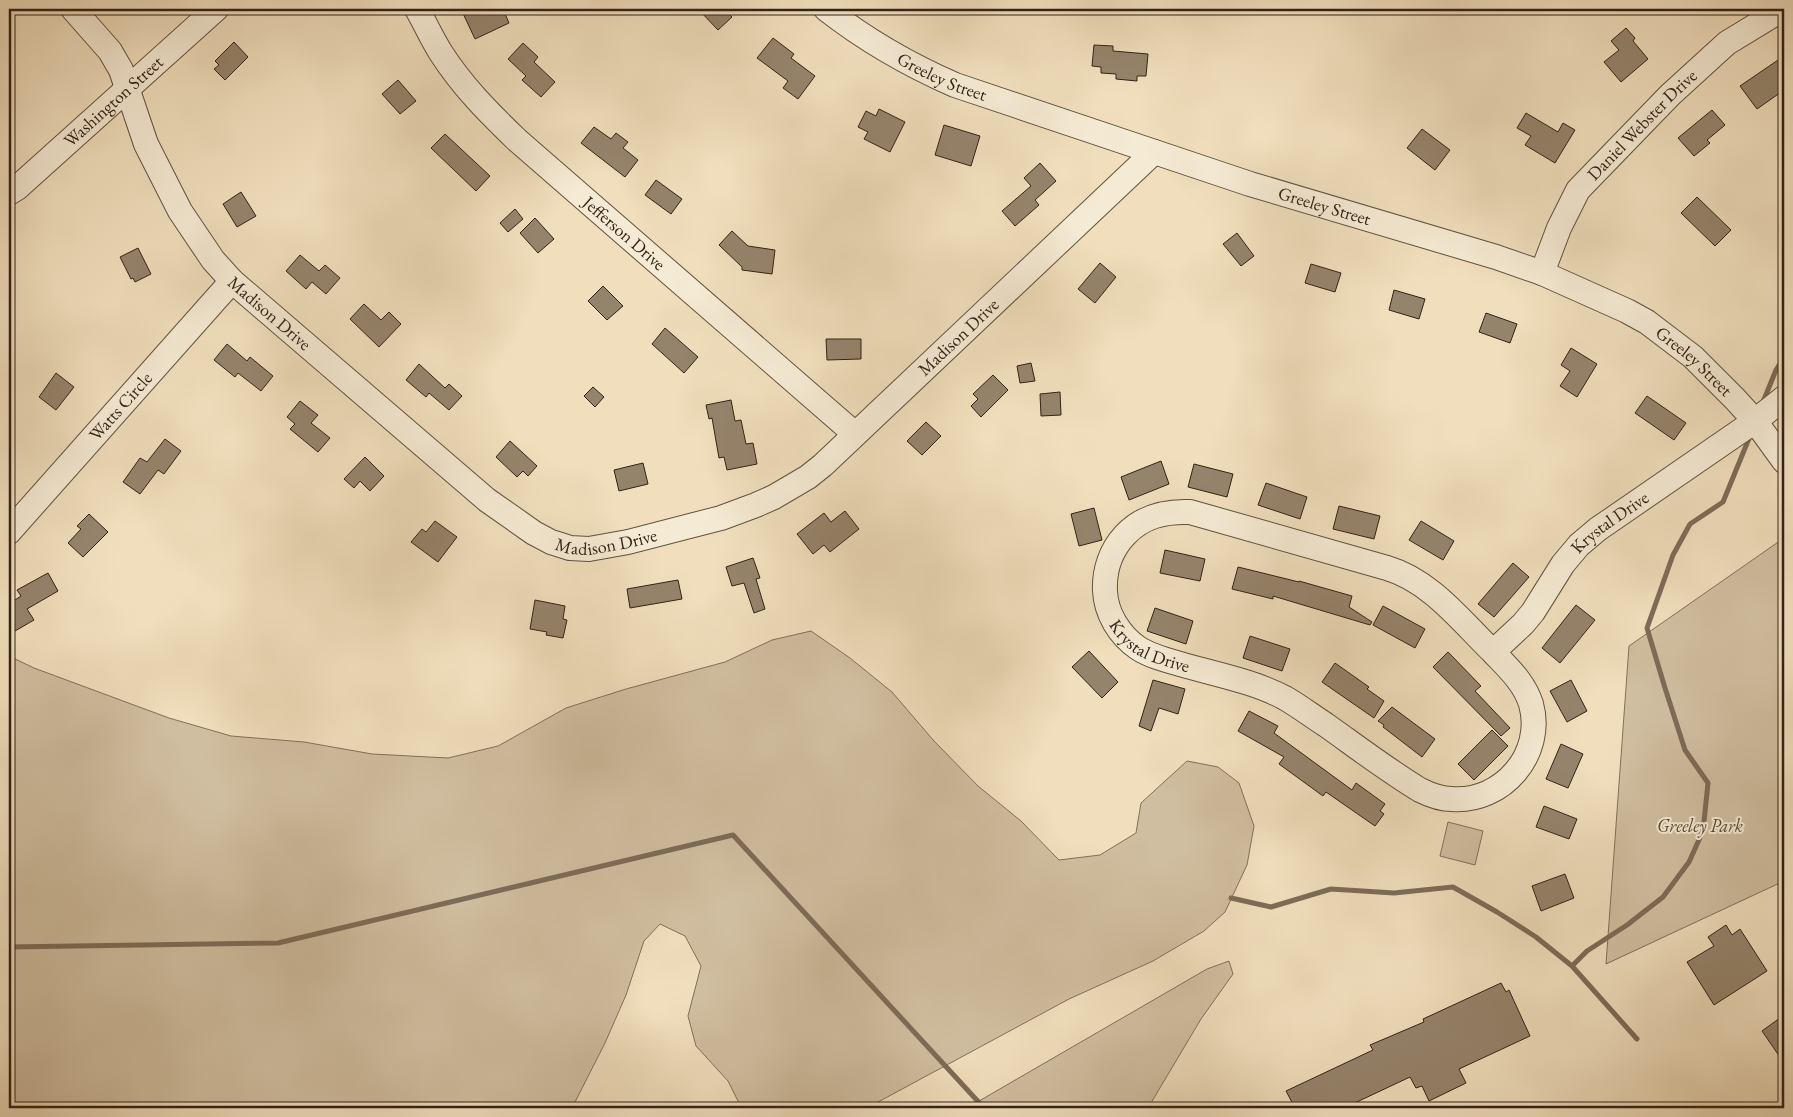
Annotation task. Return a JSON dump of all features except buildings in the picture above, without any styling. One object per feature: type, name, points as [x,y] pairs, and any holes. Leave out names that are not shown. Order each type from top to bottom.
[{"type":"street","name":"Madison Drive","points":[[73,9],[110,51],[121,70],[146,144],[180,211],[213,260],[232,281],[487,500],[534,533],[551,542],[570,548],[589,549],[628,542],[721,518],[756,505],[808,477],[1154,152]]},
{"type":"street","name":"Washington Street","points":[[9,193],[17,188],[216,9]]},
{"type":"street","name":"Jefferson Drive","points":[[417,9],[440,52],[463,84],[517,140],[855,434]]},
{"type":"street","name":"Greeley Street","points":[[826,9],[850,28],[884,50],[919,69],[955,85],[1250,184],[1496,257],[1542,273],[1627,311],[1679,345],[1730,393],[1755,421],[1784,461]]},
{"type":"street","name":"Daniel Webster Drive","points":[[1542,273],[1559,228],[1578,190],[1583,184],[1670,95],[1727,43],[1783,9]]},
{"type":"street","name":"Watts Circle","points":[[9,532],[232,281]]},
{"type":"street","name":"Krystal Drive","points":[[1493,652],[1533,612],[1563,564],[1579,545],[1598,529],[1755,421],[1784,398]]},
{"type":"street","name":"Krystal Drive","points":[[1190,512],[1387,568],[1410,577],[1436,596],[1493,652],[1515,675],[1527,694],[1533,715],[1532,738],[1529,748],[1519,768],[1504,784],[1494,790],[1474,798],[1451,800],[1440,798],[1409,783],[1297,705],[1278,695],[1246,683],[1158,658],[1138,648],[1122,633],[1110,614],[1105,592],[1106,570],[1118,544],[1137,524],[1157,514],[1190,512]]},
{"type":"green space","name":"Greeley Park","points":[[1784,538],[1784,881],[1606,964],[1629,646]]},
{"type":"green space","points":[[811,631],[850,658],[892,692],[934,741],[978,786],[1021,821],[1059,860],[1100,855],[1136,833],[1141,803],[1187,761],[1218,767],[1239,783],[1254,826],[1247,865],[1225,912],[1204,931],[1153,961],[1069,999],[867,1108],[735,1108],[739,1103],[728,1081],[696,1046],[688,1016],[701,966],[685,936],[660,924],[644,941],[626,995],[605,1043],[574,1104],[570,1108],[9,1108],[9,656],[34,668],[169,718],[231,736],[304,742],[372,754],[448,758],[498,746],[566,708],[626,689],[725,662],[772,640]]},
{"type":"green space","points":[[1448,822],[1483,831],[1475,865],[1440,856]]},
{"type":"green space","points":[[1229,961],[1233,974],[1201,1019],[1148,1108],[967,1108],[1207,969]]},
{"type":"waterway","points":[[1763,402],[1776,370],[1784,358]]},
{"type":"waterway","points":[[1572,966],[1587,951],[1627,925],[1663,897],[1689,862],[1703,831],[1708,783],[1685,750],[1647,628],[1673,555],[1690,524],[1723,502],[1750,436]]},
{"type":"waterway","points":[[9,947],[278,943],[733,835],[984,1108]]},
{"type":"waterway","points":[[1231,898],[1271,907],[1331,889],[1394,893],[1453,887],[1536,937],[1572,966],[1637,1039]]}]
